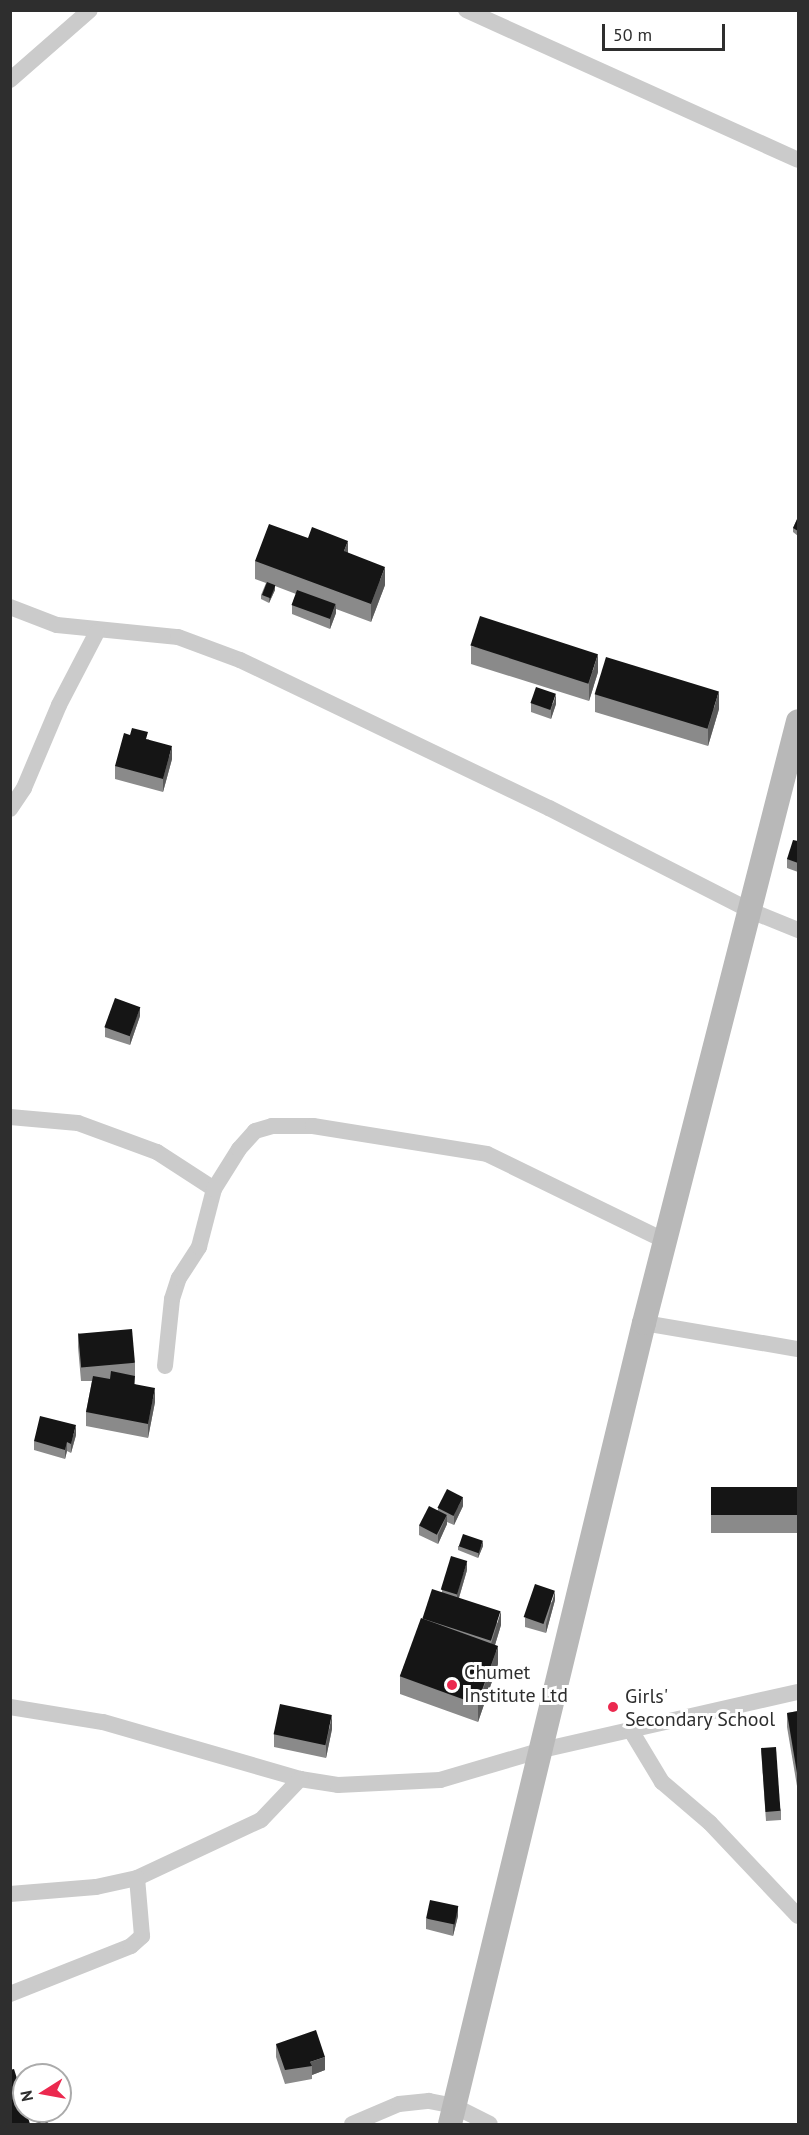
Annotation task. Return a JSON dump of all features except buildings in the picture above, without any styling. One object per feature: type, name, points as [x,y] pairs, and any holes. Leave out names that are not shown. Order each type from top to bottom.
[{"type":"main road","points":[[452,2115],[644,1323],[798,721]]},
{"type":"street","points":[[10,80],[90,10]]},
{"type":"street","points":[[466,10],[798,160]]},
{"type":"street","points":[[10,607],[57,625],[97,632],[178,637],[240,660],[538,803],[751,911],[798,930]]},
{"type":"street","points":[[10,809],[24,788],[59,705],[97,632]]},
{"type":"street","points":[[10,1117],[78,1123],[157,1152],[214,1189]]},
{"type":"street","points":[[165,1366],[172,1299],[179,1278],[199,1247],[214,1189],[239,1149],[255,1131],[272,1126],[313,1126],[487,1154],[665,1241]]},
{"type":"street","points":[[644,1323],[798,1349]]},
{"type":"street","points":[[10,1707],[103,1722],[300,1779],[338,1785],[440,1780],[542,1750],[798,1692]]},
{"type":"street","points":[[630,1730],[662,1782],[710,1823],[798,1916]]},
{"type":"street","points":[[10,1894],[96,1887],[137,1878],[261,1820],[300,1779]]},
{"type":"street","points":[[10,1994],[131,1946],[142,1936],[137,1878]]},
{"type":"street","points":[[352,2124],[399,2104],[429,2101],[452,2115],[490,2124]]},
{"type":"place","name":"Chumet Institute Ltd","points":[[452,1685]]},
{"type":"place","name":"Girls' Secondary School","points":[[613,1707]]}]
